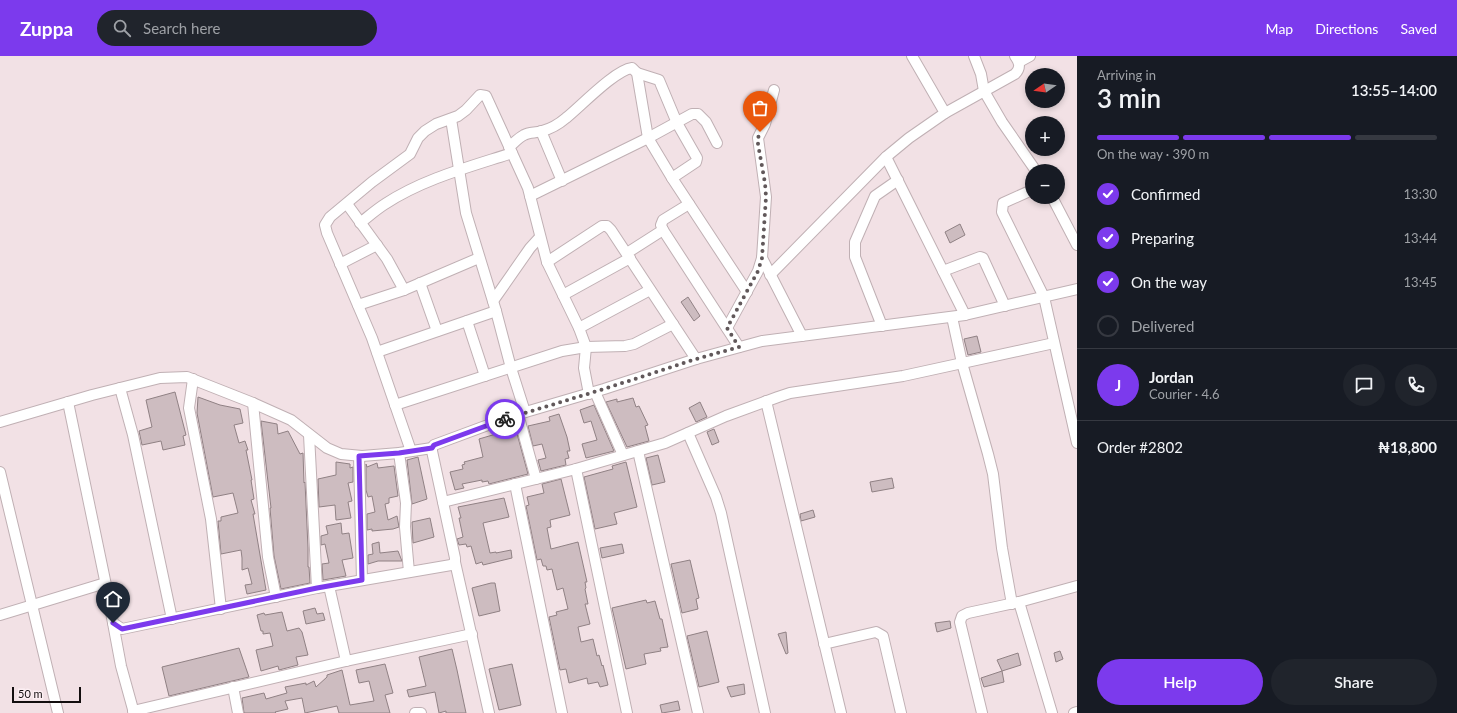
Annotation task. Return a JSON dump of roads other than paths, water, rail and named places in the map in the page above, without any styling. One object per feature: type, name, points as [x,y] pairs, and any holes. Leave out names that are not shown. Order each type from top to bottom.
[{"type":"street","points":[[912,56],[945,113]]},
{"type":"street","points":[[974,56],[981,74],[984,92],[1031,164]]},
{"type":"street","points":[[770,275],[886,156],[945,113],[1015,74],[1019,67],[1017,59],[1030,56]]},
{"type":"street","points":[[360,223],[386,203],[419,185],[511,150],[523,136],[555,125],[566,118],[623,71],[632,68],[637,73],[659,80],[677,123],[697,158],[697,160],[672,178]]},
{"type":"street","points":[[637,73],[648,138],[672,178],[747,292]]},
{"type":"street","points":[[727,328],[758,271],[762,258],[766,197],[758,138],[765,124],[774,90]]},
{"type":"street","points":[[411,451],[377,352],[325,225],[330,217],[372,182],[410,154],[418,138],[425,131],[436,124],[458,116],[480,95],[486,96],[530,196],[546,262],[579,328],[586,346],[584,368],[592,393],[623,455]]},
{"type":"street","points":[[530,196],[648,138],[692,114],[698,114],[706,122],[717,143]]},
{"type":"street","points":[[451,119],[466,213],[496,311],[522,413],[536,479]]},
{"type":"street","points":[[541,131],[562,181]]},
{"type":"street","points":[[886,156],[965,315]]},
{"type":"street","points":[[882,326],[855,257],[854,249],[855,242],[875,196],[898,180]]},
{"type":"street","points":[[1025,193],[1003,203],[1002,212],[1044,297],[1077,443]]},
{"type":"street","points":[[346,204],[387,259],[404,290]]},
{"type":"street","points":[[689,204],[663,220],[661,225],[662,230],[739,347]]},
{"type":"street","points":[[1056,204],[1077,245]]},
{"type":"street","points":[[546,262],[602,226],[607,226],[696,359]]},
{"type":"street","points":[[563,295],[628,256],[662,230]]},
{"type":"street","points":[[493,301],[534,242],[540,236]]},
{"type":"street","points":[[340,264],[377,245]]},
{"type":"street","points":[[358,304],[404,290],[479,258]]},
{"type":"street","points":[[762,258],[802,336]]},
{"type":"street","points":[[943,271],[983,258],[1005,306]]},
{"type":"street","points":[[420,283],[437,331]]},
{"type":"street","points":[[0,422],[120,388],[160,378],[179,377],[193,379],[291,420],[327,448],[348,456],[399,453],[432,448],[434,445],[522,413],[592,393],[696,359],[762,341],[965,315],[1077,289]]},
{"type":"street","points":[[579,328],[650,290]]},
{"type":"street","points":[[377,352],[496,311]]},
{"type":"street","points":[[952,316],[962,363],[993,474],[1002,548],[1016,603],[1052,713]]},
{"type":"street","points":[[467,321],[485,376]]},
{"type":"street","points":[[395,405],[562,351],[586,346],[625,346],[634,344],[673,324]]},
{"type":"street","points":[[443,502],[536,479],[664,443],[726,416],[790,393],[903,376],[1054,343]]},
{"type":"street","points":[[193,379],[190,408],[210,519],[221,609]]},
{"type":"street","points":[[120,388],[133,435],[172,619]]},
{"type":"street","points":[[766,401],[841,713]]},
{"type":"street","points":[[68,402],[106,585],[121,666],[133,712],[233,686],[472,634]]},
{"type":"street","points":[[253,403],[268,556],[276,597]]},
{"type":"street","points":[[688,433],[716,497],[721,513],[765,713]]},
{"type":"street","points":[[309,434],[317,588]]},
{"type":"street","points":[[432,448],[488,713]]},
{"type":"street","points":[[638,451],[698,713]]},
{"type":"street","points":[[399,453],[406,503],[405,527],[409,572]]},
{"type":"street","points":[[359,456],[362,580]]},
{"type":"street","points":[[576,468],[627,713]]},
{"type":"street","points":[[0,472],[58,713]]},
{"type":"street","points":[[515,484],[562,713]]},
{"type":"street","points":[[113,623],[122,629],[317,588],[451,565],[455,562]]},
{"type":"street","points":[[0,615],[98,584],[106,585]]},
{"type":"street","points":[[329,586],[346,661]]},
{"type":"street","points":[[982,713],[960,622],[962,616],[1077,586]]},
{"type":"street","points":[[824,644],[876,632],[883,636],[901,713]]},
{"type":"street","points":[[233,686],[238,713]]},
{"type":"street","points":[[416,713],[421,713]]}]
